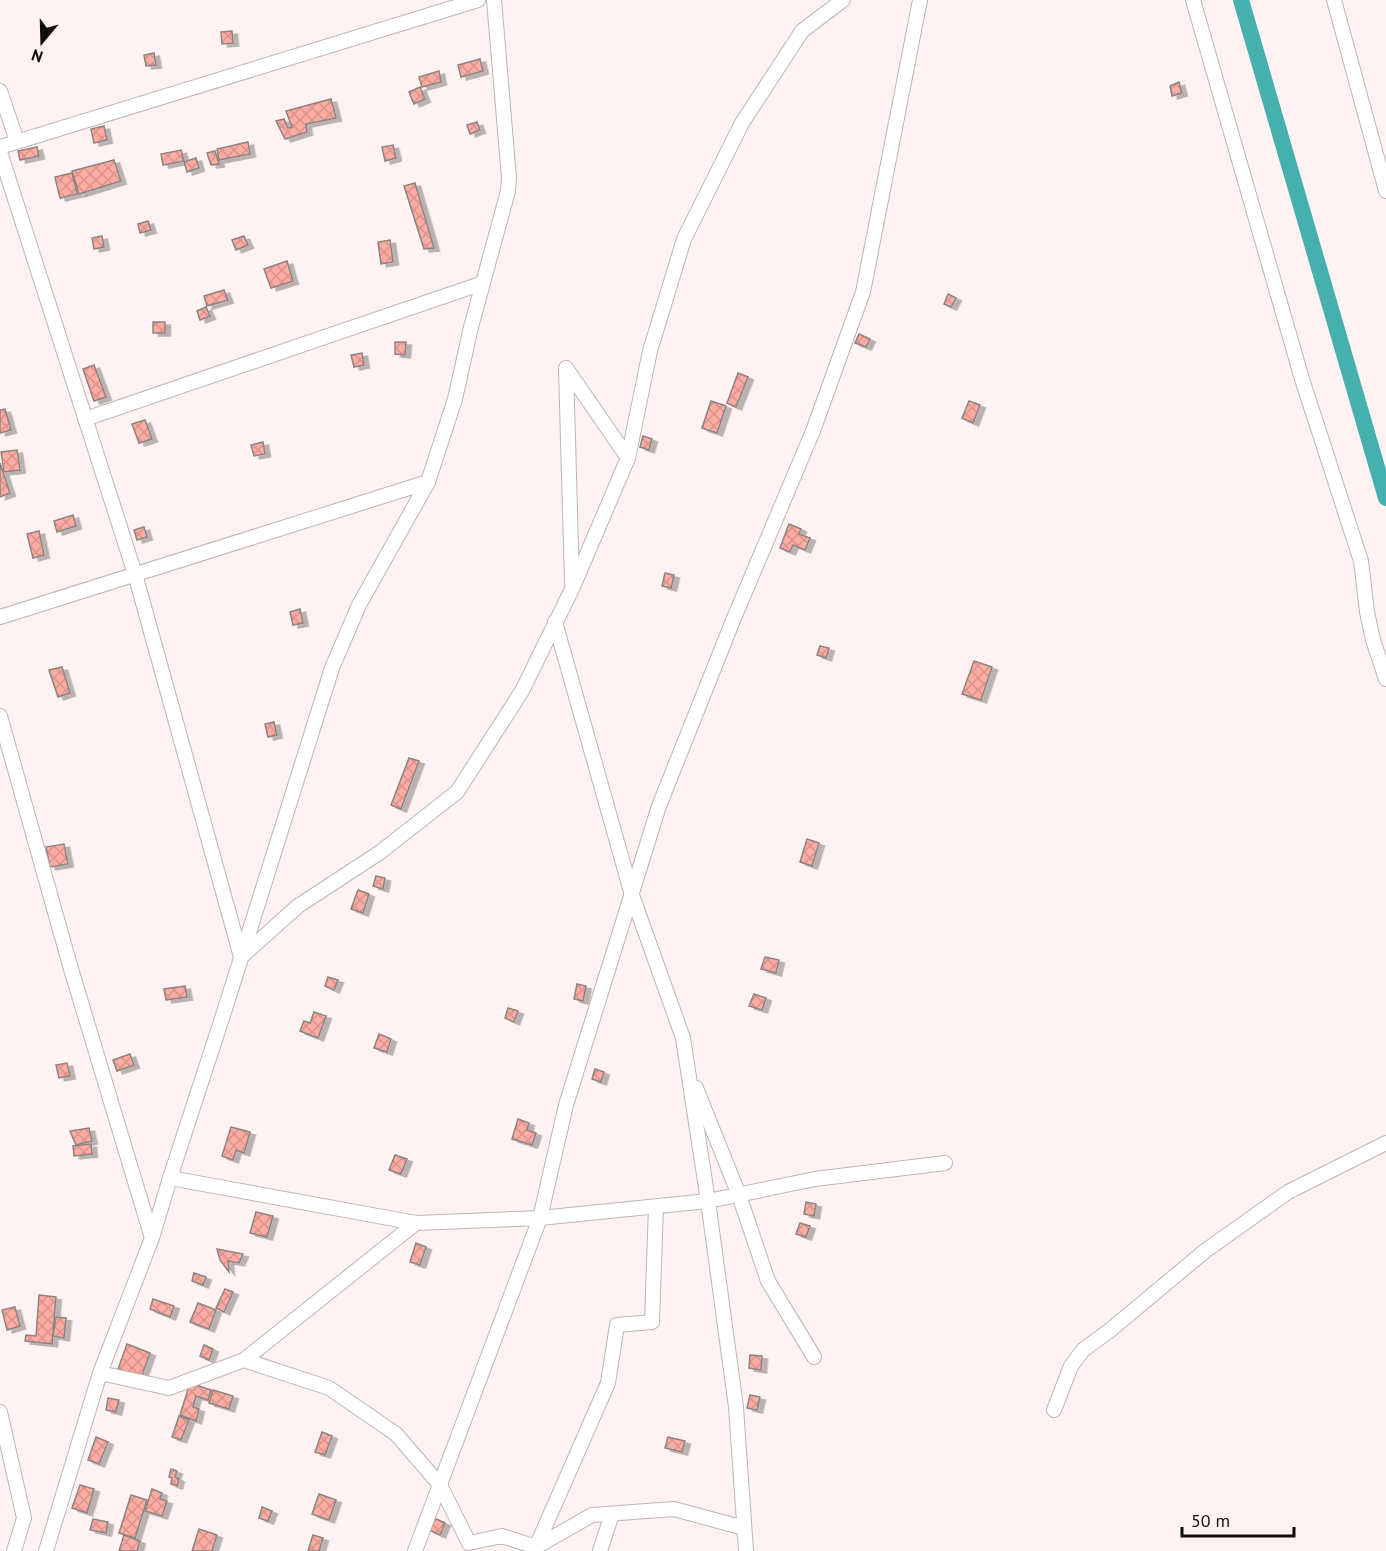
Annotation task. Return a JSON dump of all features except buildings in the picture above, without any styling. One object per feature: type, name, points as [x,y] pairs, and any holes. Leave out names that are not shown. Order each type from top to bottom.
[{"type":"street","points":[[0,147],[478,0]]},
{"type":"street","points":[[46,1551],[100,1373],[152,1238],[332,668],[359,605],[428,482],[455,399],[508,191],[509,178],[494,0]]},
{"type":"street","points":[[241,957],[298,906],[379,853],[457,792],[522,691],[573,587],[628,458],[650,351],[684,239],[742,123],[802,31],[843,0]]},
{"type":"street","points":[[415,1551],[540,1218],[566,1105],[659,806],[734,618],[813,431],[863,292],[920,0]]},
{"type":"street","points":[[1192,0],[1302,379],[1355,539],[1361,561],[1373,640],[1386,679]]},
{"type":"street","points":[[1334,0],[1386,190]]},
{"type":"street","points":[[0,91],[17,141]]},
{"type":"street","points":[[0,152],[135,574],[241,957]]},
{"type":"street","points":[[85,418],[483,283]]},
{"type":"street","points":[[573,587],[566,368],[628,458]]},
{"type":"street","points":[[0,617],[428,482]]},
{"type":"street","points":[[555,622],[632,895],[683,1038],[736,1407],[746,1551]]},
{"type":"street","points":[[0,716],[71,969],[152,1238]]},
{"type":"street","points":[[688,1067],[739,1195],[768,1281],[814,1357]]},
{"type":"street","points":[[1054,1410],[1071,1366],[1083,1350],[1205,1251],[1288,1192],[1386,1143]]},
{"type":"street","points":[[170,1178],[416,1223],[540,1218],[708,1202],[815,1179],[945,1163]]},
{"type":"street","points":[[536,1547],[608,1383],[617,1325],[652,1322],[656,1207]]},
{"type":"street","points":[[100,1373],[168,1388],[244,1360],[416,1223]]},
{"type":"street","points":[[244,1360],[329,1388],[396,1434],[440,1485],[469,1543],[502,1536],[536,1547],[592,1515],[674,1509],[744,1528]]},
{"type":"street","points":[[0,1412],[24,1518],[14,1551]]},
{"type":"street","points":[[600,1551],[612,1514]]},
{"type":"waterway","points":[[1241,0],[1386,498]]}]
